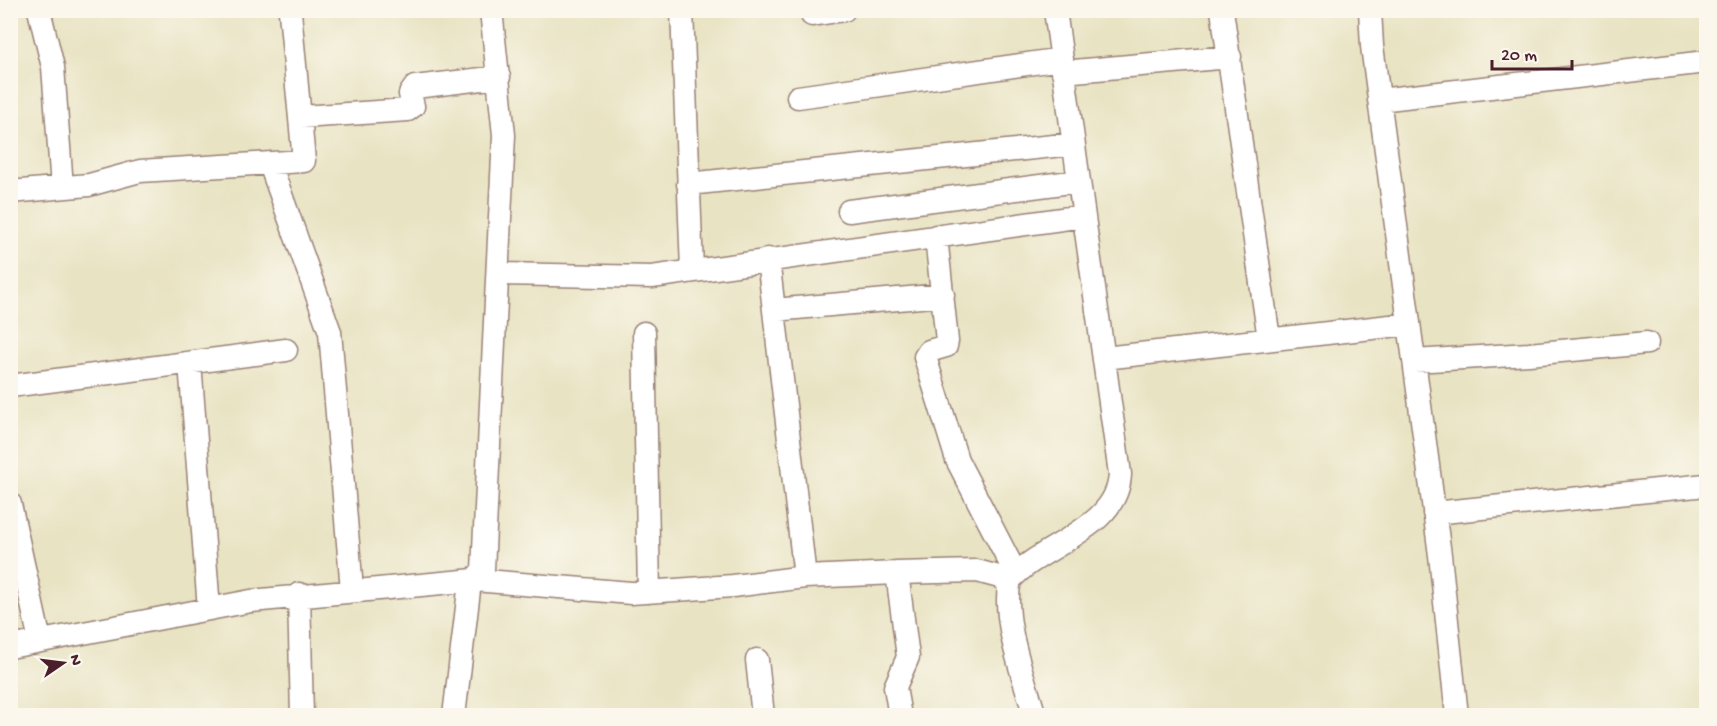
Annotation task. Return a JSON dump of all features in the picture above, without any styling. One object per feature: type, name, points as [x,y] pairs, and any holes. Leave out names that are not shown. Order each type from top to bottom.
[{"type":"street","points":[[39,10],[53,67],[62,187]]},
{"type":"street","points":[[454,716],[470,582],[481,576],[483,570],[504,135],[490,10]]},
{"type":"street","points":[[682,10],[692,270]]},
{"type":"street","points":[[812,15],[844,10]]},
{"type":"street","points":[[10,647],[299,594],[474,580],[611,593],[733,586],[805,577],[897,573],[977,571],[1013,577],[1101,515],[1116,496],[1120,474],[1054,10]]},
{"type":"street","points":[[1222,10],[1269,339]]},
{"type":"street","points":[[1370,10],[1379,100],[1434,513],[1457,716]]},
{"type":"street","points":[[10,192],[100,183],[140,171],[270,165],[304,161],[290,12]]},
{"type":"street","points":[[798,97],[1062,66],[1230,57]]},
{"type":"street","points":[[1379,100],[1707,62]]},
{"type":"street","points":[[301,117],[408,110],[413,106],[410,94],[415,87],[499,77]]},
{"type":"street","points":[[688,184],[1073,144]]},
{"type":"street","points":[[270,165],[330,332],[352,590]]},
{"type":"street","points":[[849,211],[1078,181]]},
{"type":"street","points":[[498,274],[640,277],[1083,216]]},
{"type":"street","points":[[936,236],[946,346],[929,351],[925,357],[957,460],[1013,577],[1008,603],[1019,660],[1035,716]]},
{"type":"street","points":[[768,259],[805,577]]},
{"type":"street","points":[[774,310],[943,295]]},
{"type":"street","points":[[1104,358],[1408,324]]},
{"type":"street","points":[[644,333],[649,592]]},
{"type":"street","points":[[1414,360],[1529,354],[1647,343]]},
{"type":"street","points":[[10,386],[286,350]]},
{"type":"street","points":[[190,363],[209,609]]},
{"type":"street","points":[[1434,513],[1707,485]]},
{"type":"street","points":[[10,504],[40,641]]},
{"type":"street","points":[[897,573],[908,657],[895,687],[900,716]]},
{"type":"street","points":[[299,594],[302,716]]},
{"type":"street","points":[[757,660],[763,716]]}]
